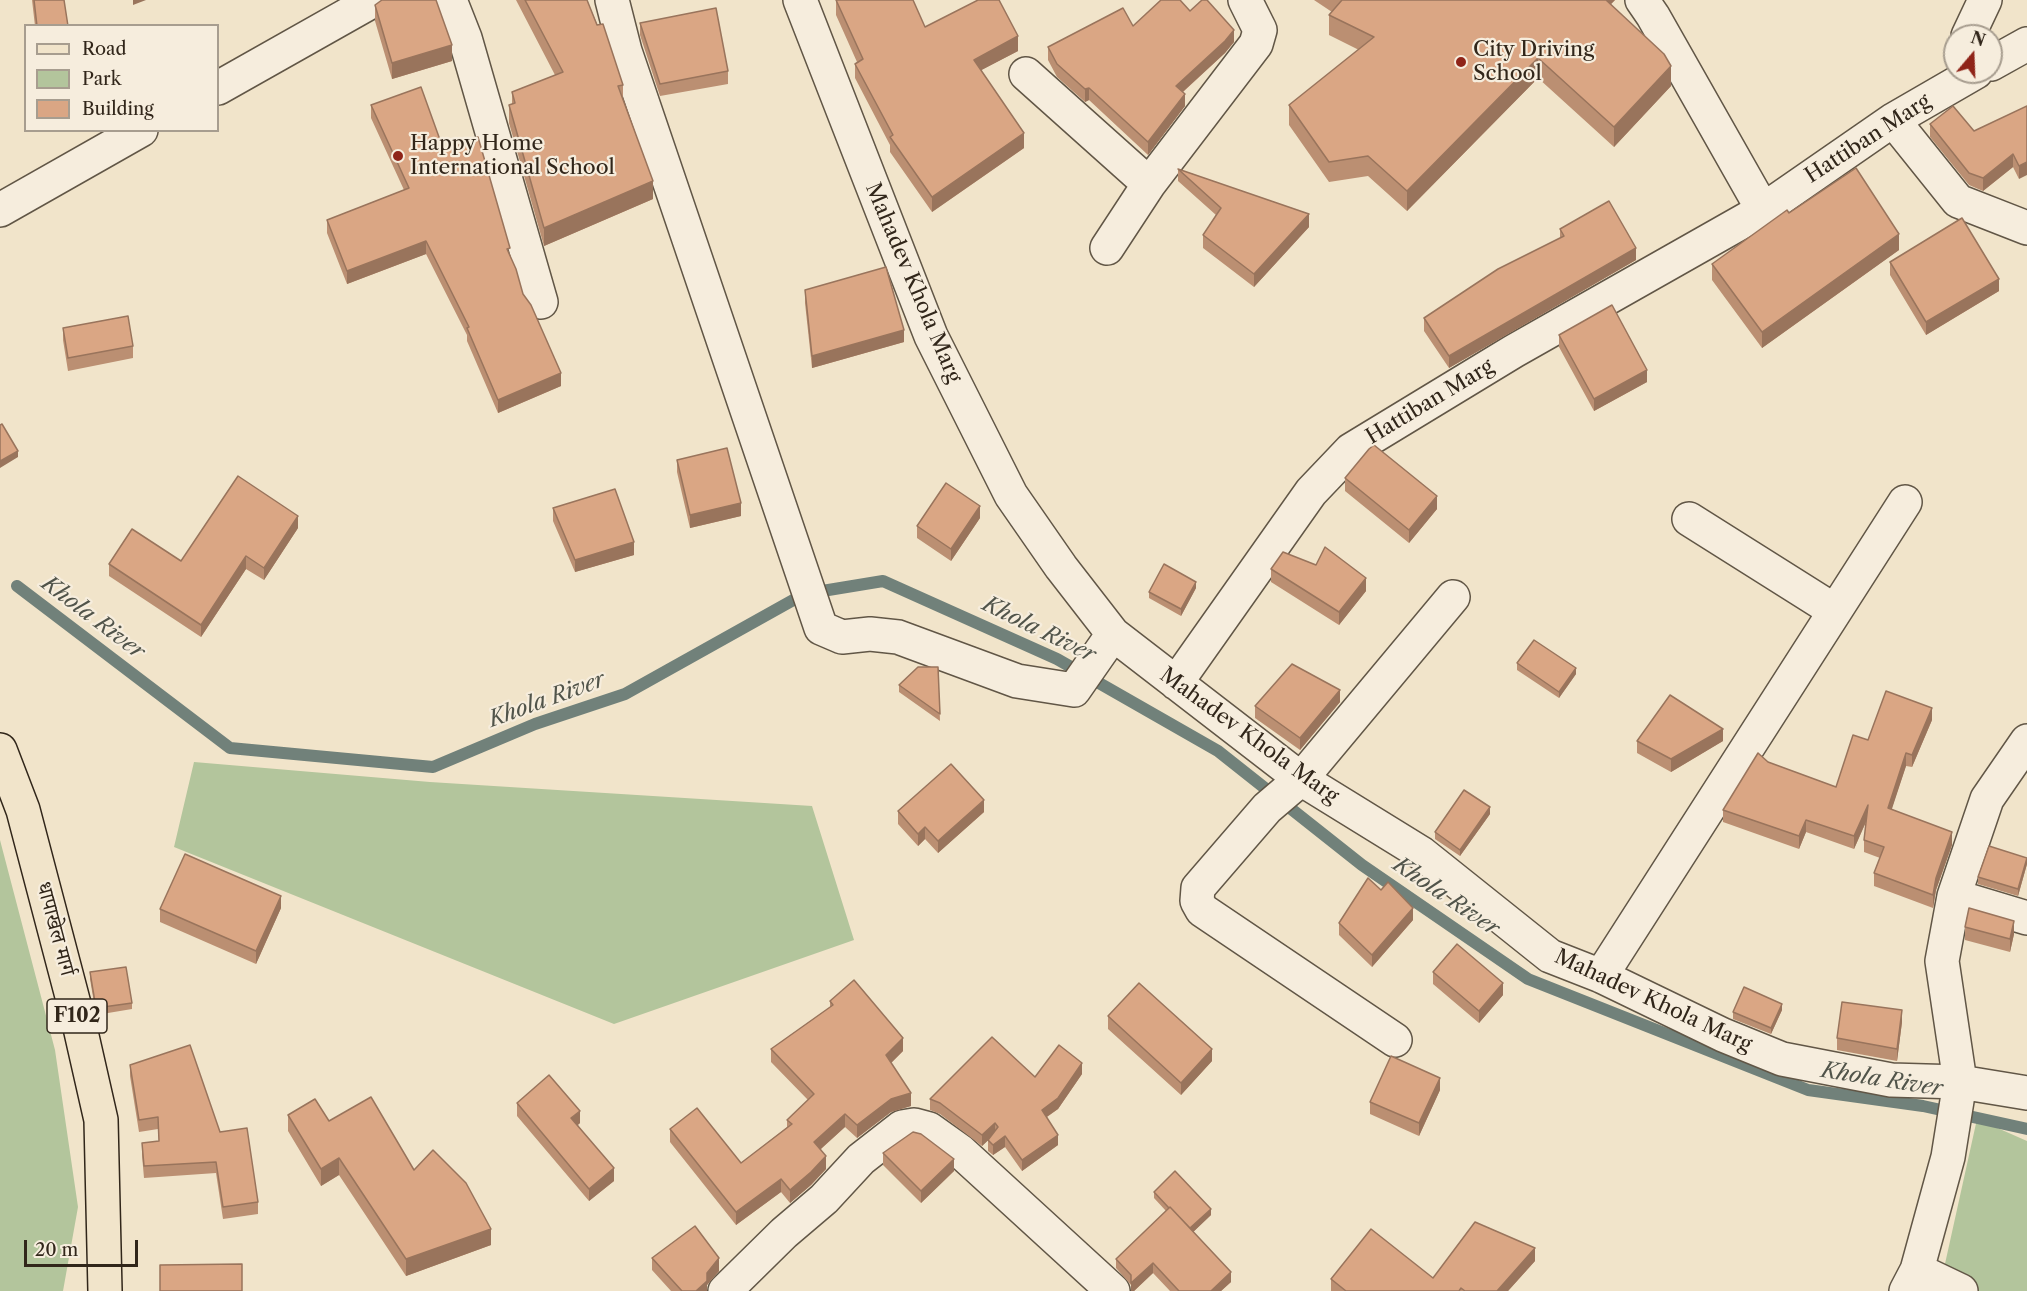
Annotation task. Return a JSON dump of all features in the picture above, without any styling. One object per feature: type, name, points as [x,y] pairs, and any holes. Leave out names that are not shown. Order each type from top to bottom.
[{"type":"main road","name":"धापाखेल मार्ग","points":[[0,750],[23,810],[102,1120],[105,1291]]},
{"type":"street","points":[[219,87],[374,0]]},
{"type":"street","points":[[450,0],[465,38],[541,302]]},
{"type":"street","points":[[612,0],[625,51],[821,628],[842,637],[870,634],[898,637],[1017,681],[1074,690],[1113,634]]},
{"type":"street","name":"Mahadev Khola Marg","points":[[800,0],[936,347],[1011,495],[1061,567],[1113,634],[1176,683],[1285,793],[1421,853],[1550,956],[1601,976],[1723,1035],[1782,1059],[1959,1093],[2027,1093]]},
{"type":"street","points":[[1107,248],[1149,184],[1256,44],[1260,30],[1245,0]]},
{"type":"street","points":[[1642,0],[1763,210]]},
{"type":"street","points":[[1974,24],[1985,0]]},
{"type":"street","points":[[2003,57],[2027,44]]},
{"type":"street","points":[[1026,74],[1149,184]]},
{"type":"street","name":"Hattiban Marg","points":[[1176,683],[1311,492],[1351,450],[1514,351],[1763,210],[1943,82]]},
{"type":"street","points":[[1893,120],[1959,201],[2027,228]]},
{"type":"street","points":[[0,210],[137,132]]},
{"type":"street","points":[[1601,976],[1905,502]]},
{"type":"street","points":[[1689,519],[1835,611]]},
{"type":"street","points":[[1395,1040],[1202,910],[1197,901],[1198,888],[1285,793],[1453,597]]},
{"type":"street","points":[[1961,1291],[1911,1281],[1948,1157],[1959,1093],[1942,960],[1954,896],[1987,799],[2027,741]]},
{"type":"street","points":[[1954,896],[2027,918]]},
{"type":"street","points":[[725,1291],[784,1233],[824,1199],[861,1159],[902,1127],[914,1125],[929,1130],[960,1151],[1113,1291]]},
{"type":"green space","points":[[194,762],[430,782],[812,806],[854,940],[614,1024],[174,847]]},
{"type":"green space","points":[[0,840],[55,1050],[78,1207],[63,1291],[0,1291]]},
{"type":"green space","points":[[1977,1119],[2027,1141],[2027,1291],[1939,1291]]},
{"type":"building","points":[[34,0],[64,0],[68,24],[37,24]]},
{"type":"building","points":[[382,0],[436,0],[452,45],[392,63],[375,5]]},
{"type":"building","points":[[525,0],[587,0],[597,25],[603,24],[623,85],[618,86],[653,181],[544,228],[509,105],[515,103],[512,92],[563,72]]},
{"type":"building","points":[[836,0],[913,0],[925,27],[978,0],[999,0],[1018,36],[974,60],[1024,133],[932,197],[890,137],[893,135],[855,64],[863,59]]},
{"type":"building","points":[[1161,0],[1180,0],[1190,11],[1202,0],[1207,0],[1234,30],[1176,86],[1185,94],[1148,142],[1089,88],[1085,89],[1057,64],[1048,47],[1123,8],[1133,26]]},
{"type":"building","name":"City Driving School","points":[[1342,0],[1606,0],[1664,54],[1671,66],[1614,127],[1538,58],[1407,191],[1368,156],[1329,162],[1289,105],[1374,37],[1329,15]]},
{"type":"building","points":[[716,8],[728,71],[660,84],[640,23]]},
{"type":"building","points":[[421,87],[444,151],[478,137],[510,248],[507,249],[523,294],[531,305],[561,373],[498,400],[467,328],[469,327],[426,241],[347,271],[327,220],[409,188],[371,105]]},
{"type":"building","points":[[1953,106],[1974,131],[2027,106],[2027,162],[2019,166],[2013,154],[1983,178],[1969,173],[1930,124]]},
{"type":"building","points":[[1856,168],[1899,234],[1762,332],[1712,264],[1787,210],[1789,213]]},
{"type":"building","points":[[1178,169],[1309,214],[1254,274],[1203,235],[1221,208]]},
{"type":"building","points":[[1609,201],[1636,248],[1449,356],[1424,318],[1498,269],[1564,236],[1560,229]]},
{"type":"building","points":[[1962,218],[1999,279],[1926,322],[1890,262]]},
{"type":"building","points":[[886,267],[904,330],[812,356],[805,290]]},
{"type":"building","points":[[1612,305],[1647,370],[1594,399],[1559,335]]},
{"type":"building","points":[[128,316],[133,346],[68,358],[63,328]]},
{"type":"building","points":[[2,424],[18,451],[0,461],[0,425]]},
{"type":"building","points":[[1374,445],[1437,496],[1409,530],[1345,478]]},
{"type":"building","points":[[727,448],[741,503],[690,515],[677,460]]},
{"type":"building","points":[[238,476],[298,516],[264,568],[246,556],[201,625],[109,564],[132,529],[181,561]]},
{"type":"building","points":[[946,483],[980,506],[951,549],[917,526]]},
{"type":"building","points":[[615,489],[634,542],[575,560],[553,508]]},
{"type":"building","points":[[1325,547],[1366,578],[1339,612],[1271,569],[1283,552],[1316,565]]},
{"type":"building","points":[[1164,564],[1196,582],[1181,609],[1149,592]]},
{"type":"building","points":[[1534,640],[1576,668],[1559,692],[1517,663]]},
{"type":"building","points":[[1292,664],[1340,690],[1300,738],[1255,706]]},
{"type":"building","points":[[918,667],[938,667],[940,714],[899,685]]},
{"type":"building","points":[[1886,691],[1932,708],[1912,755],[1906,753],[1888,808],[1952,832],[1936,878],[1933,895],[1874,873],[1884,847],[1864,840],[1868,805],[1854,836],[1806,820],[1799,836],[1723,810],[1758,753],[1768,762],[1836,787],[1853,735],[1868,740]]},
{"type":"building","points":[[1670,695],[1723,729],[1671,759],[1637,741]]},
{"type":"building","points":[[951,764],[984,800],[938,841],[925,827],[918,834],[898,811]]},
{"type":"building","points":[[1464,790],[1490,807],[1460,850],[1435,832]]},
{"type":"building","points":[[1989,846],[2027,858],[2018,889],[1978,877]]},
{"type":"building","points":[[185,854],[281,896],[256,951],[160,909]]},
{"type":"building","points":[[1368,878],[1381,890],[1388,882],[1413,908],[1372,955],[1339,923]]},
{"type":"building","points":[[1969,908],[2014,921],[2010,939],[1965,927]]},
{"type":"building","points":[[1457,944],[1503,983],[1479,1011],[1433,972]]},
{"type":"building","points":[[126,967],[132,1003],[96,1008],[90,972]]},
{"type":"building","points":[[854,980],[903,1038],[886,1055],[911,1093],[891,1099],[857,1125],[845,1114],[814,1142],[826,1156],[811,1172],[790,1190],[781,1179],[736,1212],[670,1129],[697,1108],[741,1163],[792,1124],[787,1120],[814,1094],[771,1049],[833,1005],[830,1001]]},
{"type":"building","points":[[1139,983],[1212,1049],[1181,1083],[1108,1016]]},
{"type":"building","points":[[1744,987],[1782,1004],[1771,1028],[1733,1012]]},
{"type":"building","points":[[1842,1002],[1902,1010],[1897,1049],[1837,1038]]},
{"type":"building","points":[[992,1037],[1035,1077],[1059,1045],[1082,1063],[1058,1098],[1042,1110],[1058,1135],[1022,1160],[1005,1136],[993,1145],[988,1140],[998,1127],[995,1123],[982,1135],[940,1103],[930,1099]]},
{"type":"building","points":[[190,1045],[220,1132],[247,1128],[258,1202],[223,1207],[216,1162],[144,1166],[142,1143],[159,1141],[158,1117],[139,1120],[130,1065]]},
{"type":"building","points":[[1391,1056],[1440,1078],[1419,1123],[1370,1102]]},
{"type":"building","points":[[549,1075],[580,1111],[571,1118],[614,1168],[589,1189],[517,1103]]},
{"type":"building","points":[[371,1097],[414,1170],[433,1150],[466,1183],[491,1229],[406,1259],[339,1158],[321,1169],[288,1115],[315,1099],[329,1121]]},
{"type":"building","points":[[913,1132],[921,1134],[954,1159],[921,1191],[883,1153]]},
{"type":"building","points":[[1175,1171],[1211,1209],[1190,1228],[1154,1192]]},
{"type":"building","points":[[1170,1207],[1231,1272],[1211,1291],[1179,1291],[1153,1263],[1131,1283],[1131,1275],[1116,1259]]},
{"type":"building","points":[[1475,1222],[1535,1248],[1497,1291],[1465,1291],[1461,1288],[1459,1291],[1346,1291],[1331,1279],[1371,1229],[1433,1278]]},
{"type":"building","points":[[695,1226],[719,1258],[707,1273],[707,1281],[696,1291],[682,1291],[652,1258]]},
{"type":"building","points":[[242,1264],[242,1291],[160,1291],[160,1265]]},
{"type":"waterway","name":"Khola River","points":[[17,586],[230,748],[433,767],[535,724],[625,694],[804,594],[883,581],[1057,659],[1218,751],[1362,865],[1528,979],[1808,1090],[1923,1106],[2027,1129]]},
{"type":"place","name":"City Driving School","points":[[1461,62]]},
{"type":"place","name":"Happy Home International School","points":[[398,156]]}]
